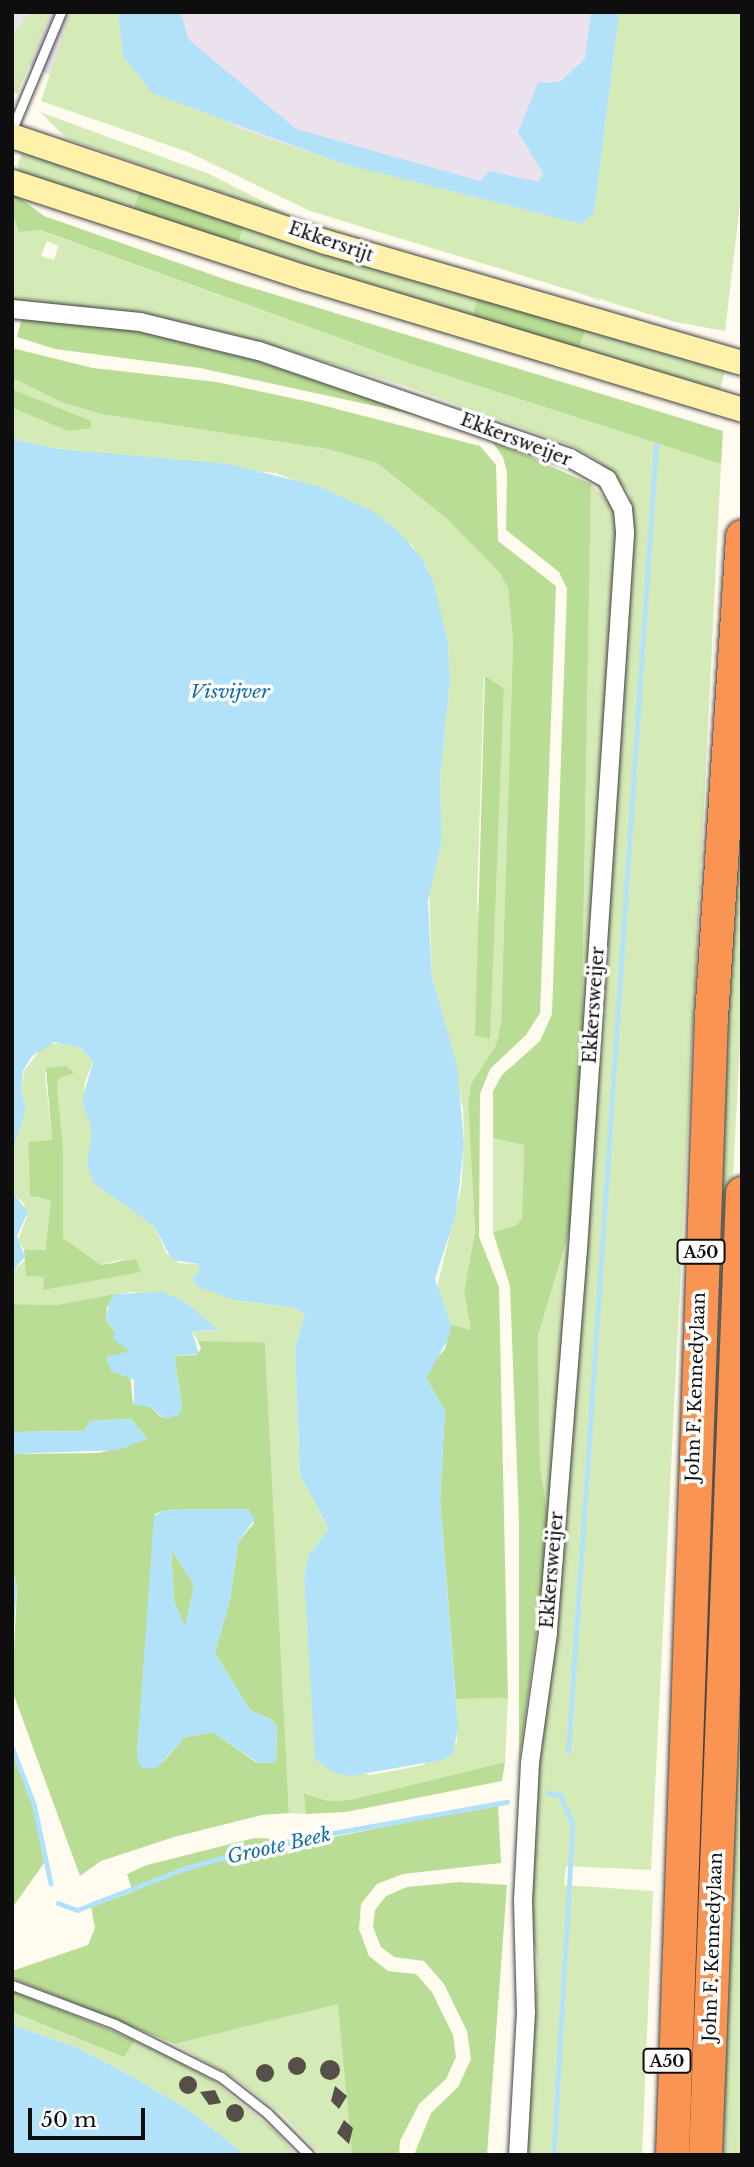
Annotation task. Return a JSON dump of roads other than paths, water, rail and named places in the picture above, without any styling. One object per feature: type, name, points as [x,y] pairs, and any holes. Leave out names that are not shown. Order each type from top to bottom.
[{"type":"highway","name":"John F. Kennedylaan","points":[[672,2155],[711,1017],[742,536]]},
{"type":"highway","name":"John F. Kennedylaan","points":[[705,2155],[742,1193]]},
{"type":"highway","name":"A50","points":[[657,2155],[677,1968]]},
{"type":"main road","name":"Ekkersrijt","points":[[12,136],[326,242],[742,363]]},
{"type":"main road","points":[[12,182],[651,384],[742,410]]},
{"type":"street","name":"Ekkersweijer","points":[[12,309],[140,322],[284,360],[570,458],[607,480],[623,509],[625,534],[578,1249],[548,1633],[526,1763],[523,1900],[526,2012],[518,2155]]},
{"type":"lane","points":[[12,130],[61,12]]},
{"type":"lane","points":[[12,1985],[115,2024],[220,2077],[267,2113],[309,2155]]},
{"type":"water","points":[[118,12],[181,12],[188,39],[296,129],[480,181],[489,171],[539,182],[543,173],[518,132],[538,83],[560,82],[585,59],[591,12],[619,12],[594,213],[582,224],[344,164],[152,93],[123,56]]},
{"type":"water","name":"Visvijver","points":[[12,439],[59,449],[229,464],[318,486],[372,511],[397,530],[422,558],[434,584],[448,642],[450,681],[440,782],[442,840],[428,900],[432,978],[457,1065],[464,1144],[456,1214],[435,1279],[451,1326],[449,1337],[426,1379],[445,1410],[440,1500],[458,1727],[453,1754],[442,1760],[350,1776],[333,1772],[315,1759],[304,1578],[308,1556],[329,1529],[300,1475],[295,1349],[305,1314],[292,1307],[234,1300],[199,1287],[192,1279],[199,1272],[199,1264],[172,1260],[154,1226],[94,1183],[87,1166],[92,1130],[82,1101],[93,1062],[81,1048],[55,1042],[32,1056],[23,1071],[21,1089],[26,1109],[12,1151]]},
{"type":"water","points":[[12,1192],[28,1212],[17,1236],[25,1257],[12,1272]]},
{"type":"water","points":[[162,1292],[184,1301],[219,1330],[192,1331],[199,1354],[174,1356],[182,1406],[179,1415],[165,1419],[151,1407],[134,1405],[134,1380],[111,1371],[106,1357],[130,1351],[113,1339],[115,1331],[106,1320],[109,1302],[116,1294]]},
{"type":"water","points":[[131,1419],[147,1439],[118,1450],[12,1454],[12,1432],[84,1431],[90,1421]]},
{"type":"water","points":[[248,1509],[255,1519],[238,1542],[230,1600],[215,1653],[250,1710],[272,1720],[277,1728],[276,1762],[258,1763],[213,1732],[185,1737],[156,1769],[141,1768],[137,1756],[154,1516],[165,1510]],"holes":[[[171,1549],[194,1585],[185,1627],[174,1601]]]},
{"type":"water","points":[[12,1567],[17,1588],[12,1649]]},
{"type":"water","points":[[12,2025],[76,2047],[120,2070],[188,2109],[245,2155],[12,2155]]},
{"type":"waterway","points":[[568,1752],[656,445]]},
{"type":"waterway","name":"Groote Beek","points":[[12,1747],[34,1804],[51,1883]]},
{"type":"waterway","name":"Groote Beek","points":[[548,1793],[560,1795],[573,1824],[554,2155]]},
{"type":"waterway","name":"Groote Beek","points":[[58,1903],[77,1910],[183,1869],[267,1845],[507,1802]]}]
